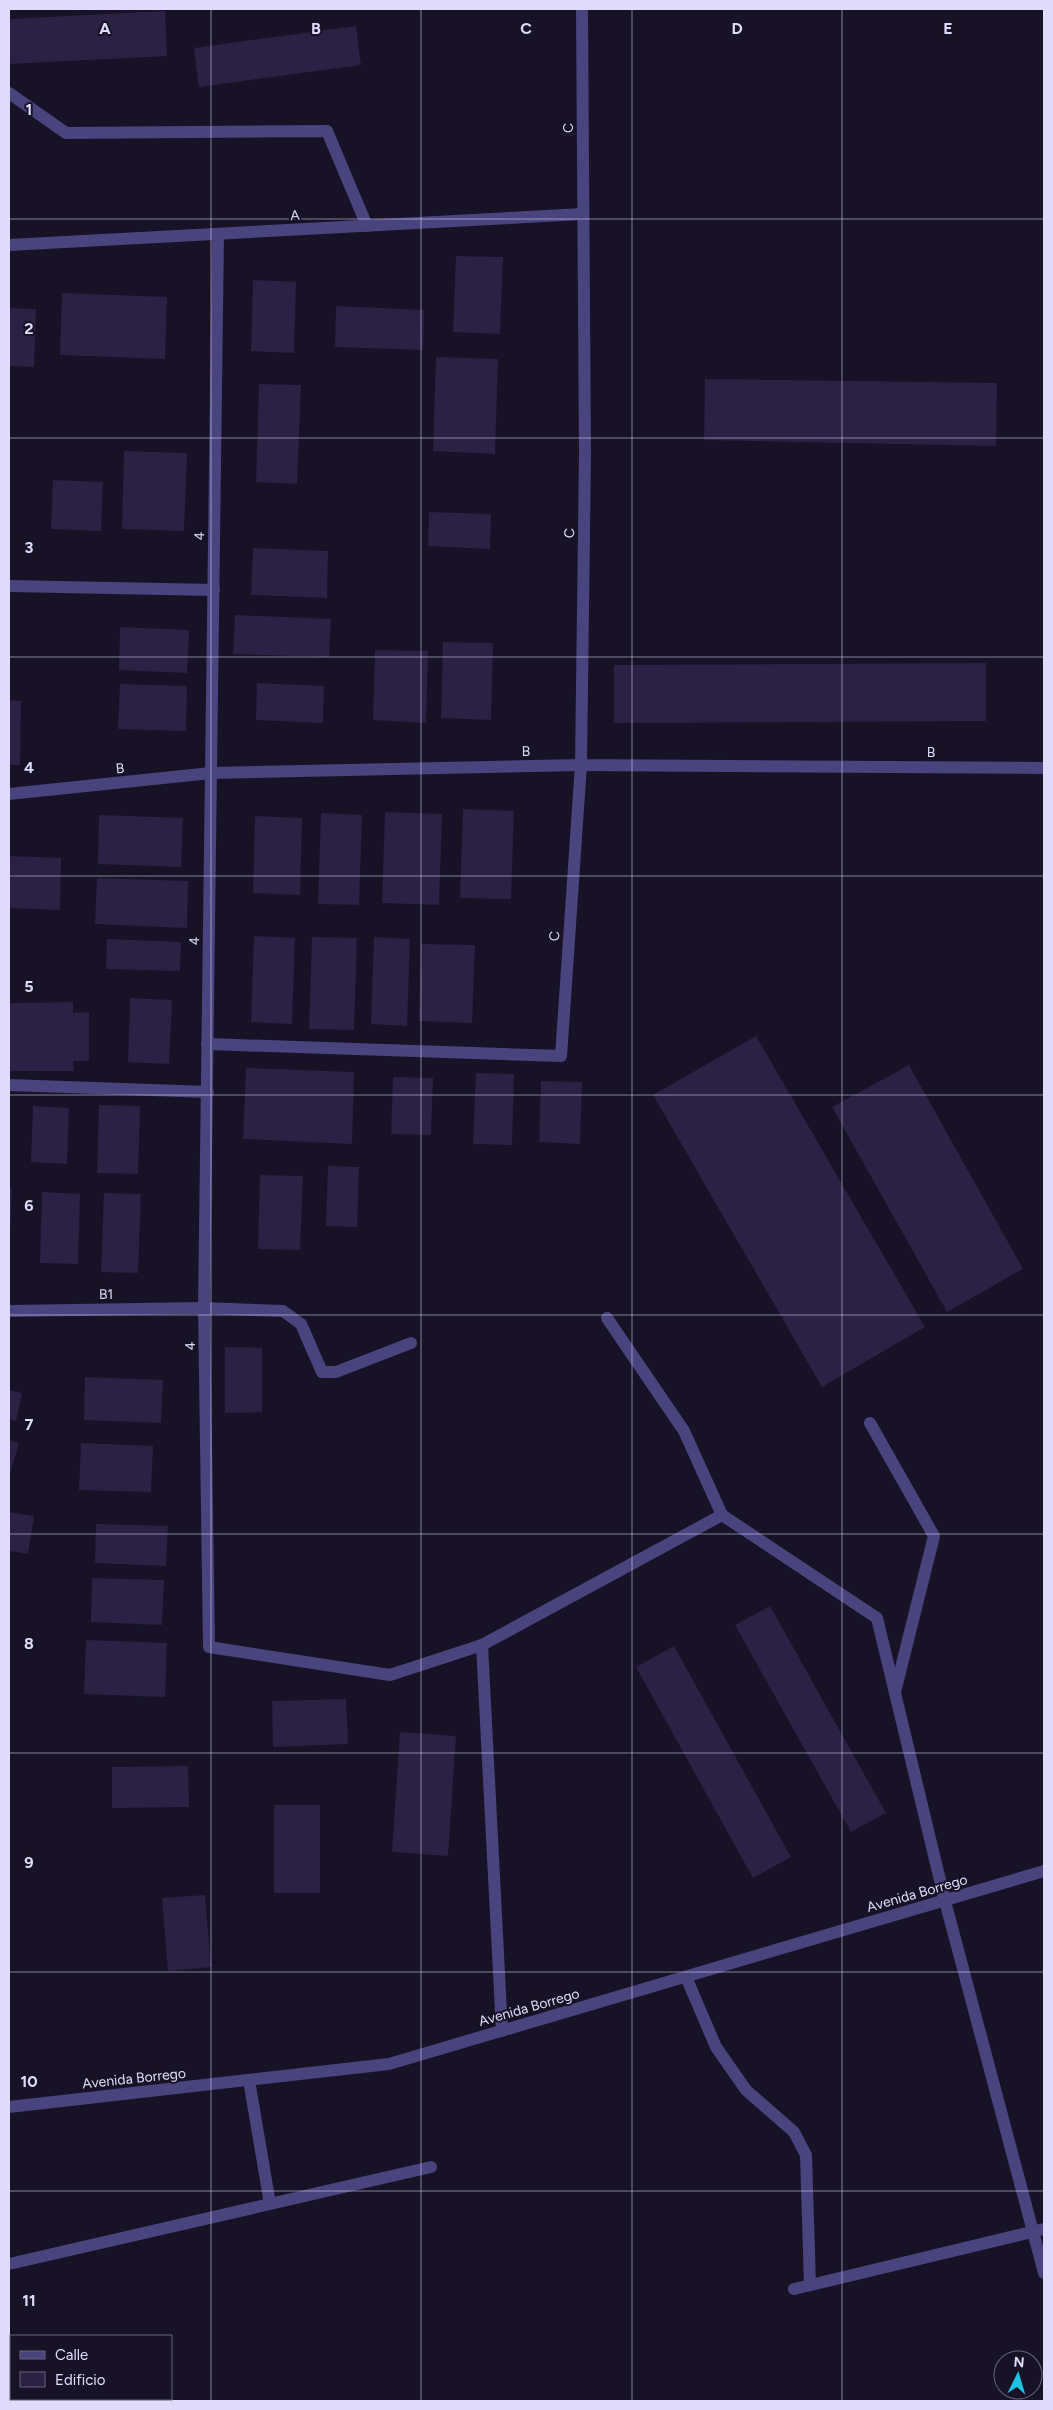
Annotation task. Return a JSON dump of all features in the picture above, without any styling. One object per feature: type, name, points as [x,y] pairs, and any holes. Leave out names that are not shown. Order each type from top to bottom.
[{"type":"street","name":"C","points":[[207,1044],[561,1056],[581,765],[585,454],[582,9]]},
{"type":"street","points":[[9,93],[66,133],[327,131],[366,226]]},
{"type":"street","name":"A","points":[[9,245],[583,214]]},
{"type":"street","name":"4","points":[[218,235],[204,1308],[209,1647],[390,1675],[482,1645]]},
{"type":"street","points":[[9,586],[214,590]]},
{"type":"street","name":"B","points":[[9,794],[211,773],[581,765],[1044,768]]},
{"type":"street","points":[[9,1085],[208,1092]]},
{"type":"street","name":"B1","points":[[9,1311],[204,1308],[283,1311],[301,1324],[322,1372],[336,1372],[411,1344]]},
{"type":"street","points":[[606,1318],[684,1432],[722,1515],[877,1618],[945,1901],[1039,2230],[1044,2273]]},
{"type":"street","points":[[870,1423],[934,1536],[895,1692]]},
{"type":"street","points":[[502,2031],[482,1645],[722,1515]]},
{"type":"street","name":"Avenida Borrego","points":[[9,2107],[389,2064],[1044,1872]]},
{"type":"street","points":[[686,1977],[716,2048],[746,2090],[794,2132],[806,2155],[810,2285]]},
{"type":"street","points":[[249,2080],[270,2204]]},
{"type":"street","points":[[9,2264],[431,2167]]},
{"type":"street","points":[[794,2289],[1039,2230]]},
{"type":"building","points":[[165,11],[167,56],[9,64],[9,19]]},
{"type":"building","points":[[356,26],[361,65],[199,87],[194,48]]},
{"type":"building","points":[[456,256],[503,257],[500,334],[453,332]]},
{"type":"building","points":[[253,280],[296,282],[294,353],[251,351]]},
{"type":"building","points":[[62,293],[167,297],[165,359],[60,355]]},
{"type":"building","points":[[336,306],[424,310],[423,350],[335,347]]},
{"type":"building","points":[[9,308],[36,309],[34,367],[9,366]]},
{"type":"building","points":[[436,357],[498,359],[495,454],[433,451]]},
{"type":"building","points":[[705,379],[997,383],[996,446],[704,440]]},
{"type":"building","points":[[259,384],[301,385],[297,484],[256,482]]},
{"type":"building","points":[[124,451],[187,453],[184,531],[122,529]]},
{"type":"building","points":[[53,480],[103,482],[101,531],[51,529]]},
{"type":"building","points":[[429,512],[491,514],[490,549],[428,546]]},
{"type":"building","points":[[253,548],[328,551],[327,598],[251,595]]},
{"type":"building","points":[[235,615],[331,619],[329,657],[233,654]]},
{"type":"building","points":[[120,627],[189,630],[187,673],[119,670]]},
{"type":"building","points":[[443,642],[493,643],[491,720],[441,718]]},
{"type":"building","points":[[375,650],[428,651],[426,723],[373,720]]},
{"type":"building","points":[[986,663],[986,721],[614,723],[614,665]]},
{"type":"building","points":[[257,683],[324,686],[323,723],[256,720]]},
{"type":"building","points":[[120,684],[187,686],[186,731],[118,729]]},
{"type":"building","points":[[9,700],[21,701],[20,765],[9,765]]},
{"type":"building","points":[[463,809],[514,811],[511,899],[460,898]]},
{"type":"building","points":[[385,812],[442,814],[439,905],[382,903]]},
{"type":"building","points":[[321,813],[362,815],[359,905],[318,904]]},
{"type":"building","points":[[99,815],[183,818],[181,867],[98,864]]},
{"type":"building","points":[[255,816],[302,818],[300,895],[253,893]]},
{"type":"building","points":[[9,856],[61,858],[60,910],[9,908]]},
{"type":"building","points":[[97,878],[188,881],[187,928],[95,924]]},
{"type":"building","points":[[254,936],[295,938],[292,1024],[251,1022]]},
{"type":"building","points":[[312,937],[357,938],[354,1030],[309,1029]]},
{"type":"building","points":[[374,937],[410,939],[407,1026],[371,1024]]},
{"type":"building","points":[[107,939],[181,942],[180,971],[106,969]]},
{"type":"building","points":[[421,944],[475,945],[472,1023],[419,1021]]},
{"type":"building","points":[[130,998],[172,1000],[169,1064],[128,1062]]},
{"type":"building","points":[[73,1002],[73,1013],[89,1012],[89,1061],[73,1061],[74,1071],[9,1071],[9,1003]]},
{"type":"building","points":[[756,1036],[925,1327],[822,1387],[653,1095]]},
{"type":"building","points":[[909,1065],[1023,1269],[947,1312],[832,1107]]},
{"type":"building","points":[[246,1068],[354,1072],[352,1144],[243,1139]]},
{"type":"building","points":[[476,1073],[514,1074],[512,1145],[473,1144]]},
{"type":"building","points":[[393,1077],[433,1078],[431,1135],[391,1134]]},
{"type":"building","points":[[541,1081],[582,1082],[580,1144],[539,1142]]},
{"type":"building","points":[[99,1105],[140,1106],[138,1174],[97,1173]]},
{"type":"building","points":[[33,1106],[69,1108],[67,1164],[31,1162]]},
{"type":"building","points":[[328,1166],[359,1167],[357,1227],[326,1226]]},
{"type":"building","points":[[260,1175],[303,1176],[300,1250],[258,1249]]},
{"type":"building","points":[[9,1188],[12,1188],[10,1237],[9,1237]]},
{"type":"building","points":[[42,1192],[80,1194],[78,1264],[40,1263]]},
{"type":"building","points":[[104,1193],[141,1194],[138,1273],[101,1272]]},
{"type":"building","points":[[225,1347],[262,1348],[262,1412],[225,1413]]},
{"type":"building","points":[[85,1377],[163,1380],[161,1423],[84,1420]]},
{"type":"building","points":[[9,1390],[22,1393],[16,1421],[9,1419]]},
{"type":"building","points":[[9,1440],[19,1443],[9,1477]]},
{"type":"building","points":[[81,1443],[153,1446],[151,1492],[79,1490]]},
{"type":"building","points":[[9,1512],[34,1516],[28,1554],[9,1551]]},
{"type":"building","points":[[96,1524],[168,1526],[166,1566],[95,1563]]},
{"type":"building","points":[[92,1578],[164,1580],[162,1625],[91,1622]]},
{"type":"building","points":[[770,1606],[886,1813],[851,1832],[735,1625]]},
{"type":"building","points":[[86,1640],[167,1643],[165,1697],[84,1694]]},
{"type":"building","points":[[674,1646],[791,1857],[753,1878],[636,1667]]},
{"type":"building","points":[[346,1699],[348,1744],[273,1747],[272,1701]]},
{"type":"building","points":[[400,1732],[456,1736],[448,1856],[392,1852]]},
{"type":"building","points":[[188,1766],[189,1807],[112,1808],[112,1767]]},
{"type":"building","points":[[274,1805],[320,1805],[320,1893],[274,1893]]},
{"type":"building","points":[[205,1895],[211,1967],[168,1971],[162,1898]]}]
